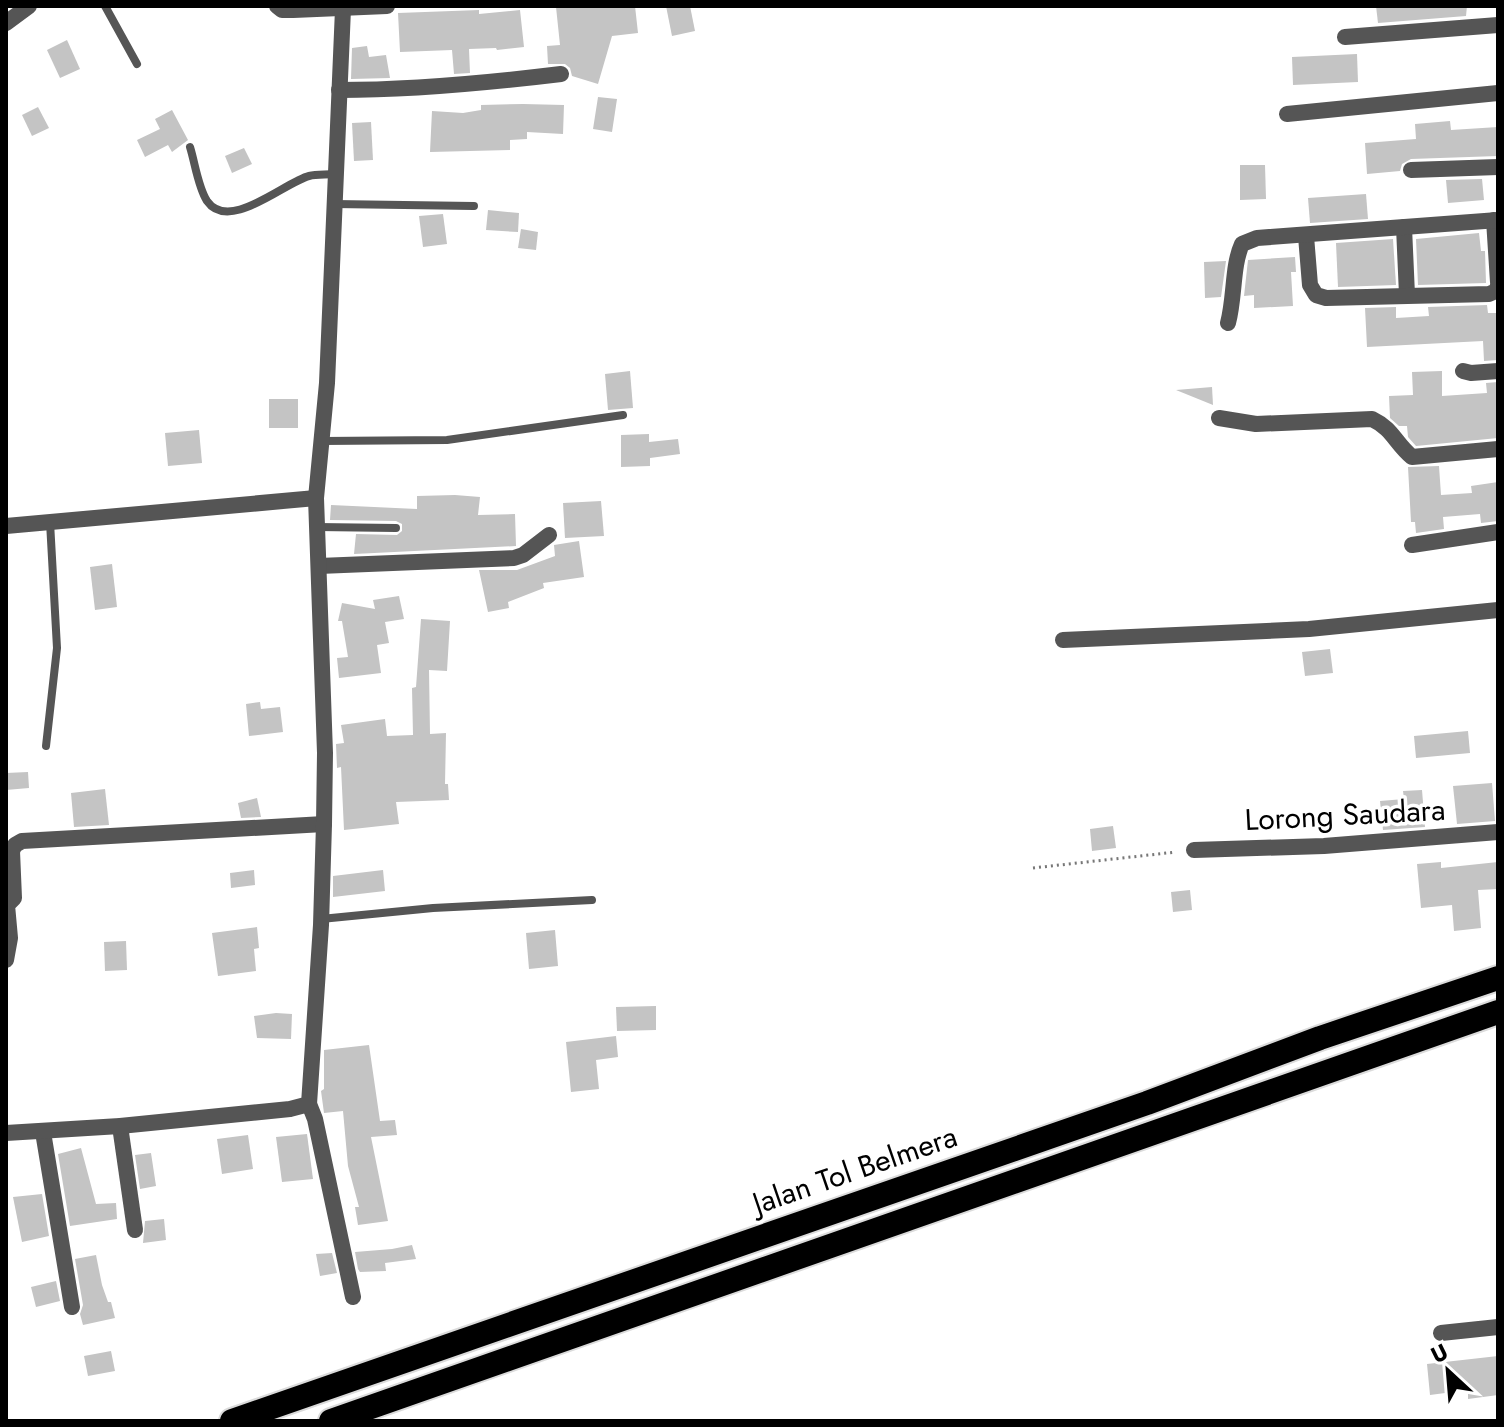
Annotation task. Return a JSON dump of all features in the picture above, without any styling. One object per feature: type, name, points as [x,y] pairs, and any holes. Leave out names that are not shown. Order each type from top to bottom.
[{"type":"highway","name":"Jalan Tol Belmera","points":[[232,1421],[1498,978]]},
{"type":"highway","name":"Jalan Tol Belmera","points":[[331,1421],[1498,1012]]},
{"type":"street","points":[[6,23],[29,6]]},
{"type":"street","points":[[277,6],[282,10],[387,6]]},
{"type":"street","points":[[343,9],[327,383],[316,498],[325,753],[321,919],[309,1104],[315,1119],[353,1297]]},
{"type":"street","points":[[1345,37],[1498,25]]},
{"type":"street","points":[[339,90],[396,90],[420,85],[561,74]]},
{"type":"street","points":[[1287,114],[1498,93]]},
{"type":"street","points":[[1411,170],[1498,167]]},
{"type":"street","points":[[1228,323],[1236,286],[1237,255],[1242,244],[1257,238],[1496,220],[1498,284],[1496,291],[1489,294],[1326,298],[1316,295],[1310,285],[1306,236]]},
{"type":"street","points":[[1404,227],[1407,295]]},
{"type":"street","points":[[1463,371],[1498,371]]},
{"type":"street","points":[[1219,418],[1256,424],[1372,419],[1386,425],[1404,451],[1412,457],[1498,449]]},
{"type":"street","points":[[6,526],[316,498]]},
{"type":"street","points":[[1412,545],[1498,532]]},
{"type":"street","points":[[319,566],[514,558],[523,555],[549,535]]},
{"type":"street","points":[[1063,640],[1309,629],[1498,610]]},
{"type":"street","points":[[6,960],[10,938],[7,905],[14,898],[12,851],[22,841],[324,824]]},
{"type":"street","name":"Lorong Saudara","points":[[1194,850],[1324,846],[1498,832]]},
{"type":"street","points":[[6,1133],[120,1126],[290,1109],[309,1104]]},
{"type":"street","points":[[120,1126],[135,1230]]},
{"type":"street","points":[[43,1132],[72,1307]]},
{"type":"street","points":[[1441,1333],[1498,1327]]},
{"type":"lane","points":[[105,6],[137,64]]},
{"type":"lane","points":[[190,147],[206,199],[213,208],[221,210],[248,207],[309,176],[335,174]]},
{"type":"lane","points":[[333,204],[474,206]]},
{"type":"lane","points":[[321,441],[447,440],[623,415]]},
{"type":"lane","points":[[46,746],[57,648],[50,521]]},
{"type":"lane","points":[[317,527],[396,528]]},
{"type":"lane","points":[[321,919],[433,908],[592,900]]},
{"type":"path","points":[[1033,868],[1194,850]]},
{"type":"building","points":[[635,6],[638,33],[612,36],[598,84],[572,76],[565,64],[548,64],[547,46],[560,45],[556,7]]},
{"type":"building","points":[[666,6],[690,6],[695,31],[672,36]]},
{"type":"building","points":[[1376,6],[1467,6],[1466,16],[1378,23]]},
{"type":"building","points":[[479,10],[479,14],[520,10],[524,47],[469,49],[470,73],[454,74],[452,50],[400,52],[398,13]]},
{"type":"building","points":[[67,40],[80,69],[60,78],[47,50]]},
{"type":"building","points":[[367,46],[369,57],[386,55],[390,78],[351,79],[352,48]]},
{"type":"building","points":[[1357,54],[1358,82],[1293,85],[1292,57]]},
{"type":"building","points":[[598,97],[617,99],[612,132],[593,129]]},
{"type":"building","points":[[481,105],[564,105],[563,134],[527,132],[527,139],[510,140],[510,150],[430,152],[432,111],[463,113],[481,110]]},
{"type":"building","points":[[38,107],[49,128],[32,136],[22,115]]},
{"type":"building","points":[[172,110],[188,140],[172,152],[168,145],[145,157],[137,140],[160,129],[155,119]]},
{"type":"building","points":[[1450,121],[1451,130],[1498,127],[1498,156],[1411,159],[1402,164],[1400,171],[1367,174],[1365,143],[1416,139],[1415,124]]},
{"type":"building","points":[[371,122],[373,160],[354,161],[352,123]]},
{"type":"building","points":[[244,148],[252,164],[232,173],[225,156]]},
{"type":"building","points":[[1240,165],[1265,165],[1266,199],[1240,200]]},
{"type":"building","points":[[1482,179],[1484,200],[1448,203],[1446,180]]},
{"type":"building","points":[[1366,194],[1368,219],[1310,223],[1308,198]]},
{"type":"building","points":[[488,210],[519,213],[518,232],[486,230]]},
{"type":"building","points":[[443,214],[447,244],[423,247],[419,216]]},
{"type":"building","points":[[521,229],[538,232],[536,250],[518,248]]},
{"type":"building","points":[[1479,233],[1481,251],[1485,251],[1486,283],[1418,285],[1416,239]]},
{"type":"building","points":[[1393,239],[1396,285],[1338,287],[1336,243]]},
{"type":"building","points":[[1295,257],[1296,272],[1291,272],[1293,306],[1254,308],[1254,295],[1244,296],[1248,260]]},
{"type":"building","points":[[1226,261],[1221,297],[1205,298],[1204,262]]},
{"type":"building","points":[[1487,305],[1488,313],[1498,313],[1498,360],[1484,361],[1483,341],[1367,347],[1365,308],[1396,307],[1396,318],[1429,316],[1428,307]]},
{"type":"building","points":[[630,371],[633,408],[608,410],[605,374]]},
{"type":"building","points":[[1442,371],[1442,396],[1487,393],[1486,383],[1498,382],[1498,438],[1416,446],[1408,437],[1407,426],[1399,426],[1390,418],[1389,396],[1413,395],[1412,372]]},
{"type":"building","points":[[1212,387],[1213,405],[1176,390]]},
{"type":"building","points":[[269,399],[298,399],[298,428],[269,428]]},
{"type":"building","points":[[199,430],[202,463],[168,466],[165,433]]},
{"type":"building","points":[[649,434],[649,442],[678,439],[680,454],[650,458],[650,466],[621,467],[621,435]]},
{"type":"building","points":[[1439,466],[1441,495],[1472,493],[1471,486],[1498,482],[1498,521],[1481,523],[1480,514],[1443,517],[1444,529],[1416,533],[1415,522],[1411,522],[1408,467]]},
{"type":"building","points":[[417,496],[480,497],[478,515],[515,514],[516,546],[354,554],[356,534],[397,535],[402,531],[402,524],[396,521],[330,520],[331,505],[417,509]]},
{"type":"building","points":[[601,501],[604,536],[565,538],[563,503]]},
{"type":"building","points":[[579,541],[584,577],[543,583],[544,588],[508,602],[509,608],[488,612],[479,570],[517,570],[555,556],[554,545]]},
{"type":"building","points":[[112,564],[117,607],[95,610],[90,567]]},
{"type":"building","points":[[399,596],[404,619],[385,622],[389,643],[377,645],[381,673],[339,678],[337,658],[348,657],[342,621],[338,621],[342,603],[375,609],[373,600]]},
{"type":"building","points":[[421,619],[450,621],[447,671],[429,670],[430,734],[446,733],[445,784],[448,784],[449,800],[396,802],[399,824],[344,830],[341,767],[337,768],[336,744],[344,743],[341,725],[385,719],[387,736],[413,735],[412,688],[416,687]]},
{"type":"building","points":[[1330,649],[1333,673],[1305,676],[1302,652]]},
{"type":"building","points":[[260,702],[261,709],[280,707],[283,732],[249,736],[246,704]]},
{"type":"building","points":[[1468,731],[1470,753],[1416,758],[1414,736]]},
{"type":"building","points":[[28,772],[29,788],[6,790],[6,773]]},
{"type":"building","points":[[1492,783],[1495,821],[1457,824],[1453,786]]},
{"type":"building","points":[[105,789],[109,825],[74,827],[71,793]]},
{"type":"building","points":[[1422,790],[1425,827],[1383,830],[1380,801],[1404,799],[1403,791]]},
{"type":"building","points":[[257,798],[261,817],[241,818],[238,803]]},
{"type":"building","points":[[1113,826],[1116,848],[1092,851],[1090,829]]},
{"type":"building","points":[[1441,862],[1441,868],[1498,862],[1498,889],[1478,890],[1481,928],[1454,931],[1452,905],[1421,908],[1417,864]]},
{"type":"building","points":[[254,870],[255,885],[231,888],[230,873]]},
{"type":"building","points":[[383,870],[385,891],[333,897],[333,876]]},
{"type":"building","points":[[1190,890],[1192,910],[1173,912],[1171,892]]},
{"type":"building","points":[[257,927],[259,948],[254,949],[256,971],[218,976],[212,933]]},
{"type":"building","points":[[555,930],[558,966],[529,969],[526,933]]},
{"type":"building","points":[[126,941],[127,970],[105,971],[104,942]]},
{"type":"building","points":[[656,1006],[656,1030],[617,1031],[616,1007]]},
{"type":"building","points":[[292,1014],[291,1039],[257,1038],[254,1016]]},
{"type":"building","points":[[616,1036],[618,1057],[596,1060],[599,1089],[571,1092],[566,1042]]},
{"type":"building","points":[[369,1045],[380,1121],[395,1120],[397,1135],[371,1137],[388,1221],[358,1225],[355,1207],[359,1207],[348,1166],[343,1111],[324,1113],[321,1091],[324,1089],[324,1050]]},
{"type":"building","points":[[307,1134],[313,1179],[282,1182],[276,1137]]},
{"type":"building","points":[[248,1135],[253,1169],[222,1174],[217,1139]]},
{"type":"building","points":[[81,1148],[96,1204],[116,1203],[117,1219],[70,1226],[58,1154]]},
{"type":"building","points":[[151,1153],[156,1186],[140,1189],[135,1155]]},
{"type":"building","points":[[42,1194],[49,1236],[22,1242],[13,1197]]},
{"type":"building","points":[[164,1219],[166,1240],[143,1243],[145,1221]]},
{"type":"building","points":[[412,1245],[416,1259],[385,1263],[386,1271],[360,1272],[358,1269],[355,1252]]},
{"type":"building","points":[[332,1253],[337,1273],[320,1276],[316,1254]]},
{"type":"building","points":[[96,1255],[102,1285],[115,1318],[83,1325],[80,1314],[83,1305],[75,1259]]},
{"type":"building","points":[[56,1281],[60,1301],[36,1307],[31,1287]]},
{"type":"building","points":[[111,1351],[115,1371],[88,1376],[84,1356]]},
{"type":"building","points":[[1498,1356],[1498,1395],[1468,1399],[1468,1390],[1430,1395],[1427,1364]]}]
